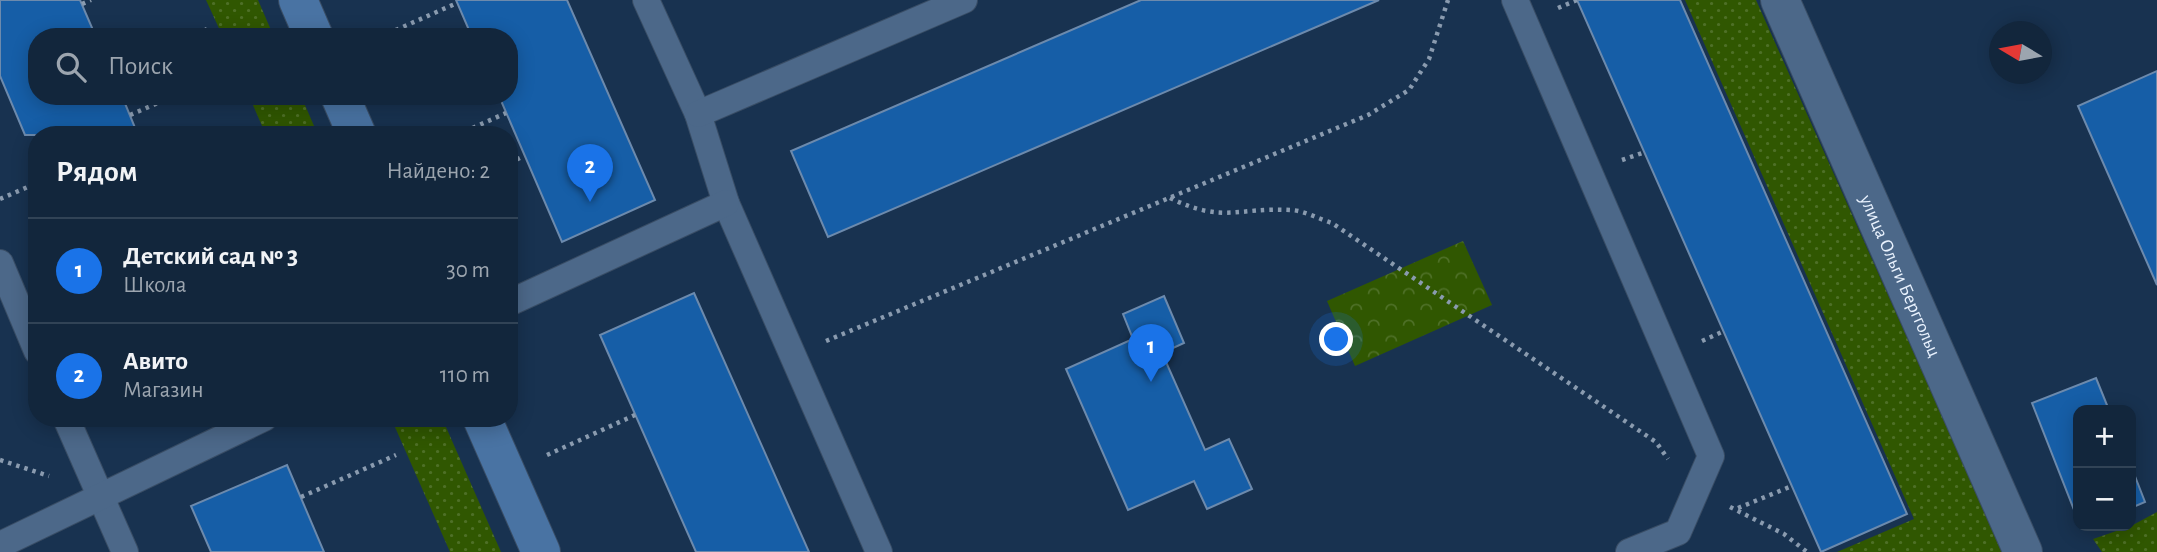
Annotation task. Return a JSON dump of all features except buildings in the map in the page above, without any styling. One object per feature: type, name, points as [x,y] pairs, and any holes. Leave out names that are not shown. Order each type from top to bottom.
[{"type":"street","points":[[298,0],[310,28]]},
{"type":"street","name":"улица Ольги Берггольц","points":[[1780,0],[2022,552]]},
{"type":"street","points":[[344,105],[353,126]]},
{"type":"street","points":[[486,427],[541,552]]},
{"type":"lane","points":[[646,0],[698,114],[726,203],[879,552]]},
{"type":"lane","points":[[698,114],[964,0]]},
{"type":"lane","points":[[1516,0],[1711,456],[1678,532],[1629,552]]},
{"type":"lane","points":[[518,299],[726,203]]},
{"type":"lane","points":[[0,263],[28,330]]},
{"type":"lane","points":[[70,427],[125,552]]},
{"type":"lane","points":[[0,545],[245,427]]},
{"type":"path","points":[[82,4],[91,0]]},
{"type":"path","points":[[820,344],[1368,115],[1409,90],[1429,59],[1448,0]]},
{"type":"path","points":[[400,28],[457,3]]},
{"type":"path","points":[[130,115],[153,105]]},
{"type":"path","points":[[477,126],[506,113]]},
{"type":"path","points":[[518,159],[524,156]]},
{"type":"path","points":[[0,199],[28,187]]},
{"type":"path","points":[[1170,198],[1197,211],[1224,215],[1292,209],[1332,223],[1656,442],[1694,495],[1737,509],[1784,534],[1807,552]]},
{"type":"path","points":[[547,455],[635,415]]},
{"type":"path","points":[[301,497],[396,455]]},
{"type":"path","points":[[1737,509],[1792,486]]},
{"type":"green space","points":[[206,0],[258,0],[270,28],[219,28]]},
{"type":"green space","points":[[1685,0],[1756,0],[2003,552],[1837,552],[1914,519]]},
{"type":"green space","points":[[253,105],[305,105],[314,126],[262,126]]},
{"type":"green space","points":[[1463,241],[1492,305],[1355,366],[1327,301]]},
{"type":"green space","points":[[395,427],[446,427],[501,552],[450,552]]},
{"type":"green space","points":[[2157,512],[2157,552],[2102,552],[2093,539],[2116,531],[2136,531],[2136,523]]},
{"type":"place","name":"Авито","points":[[590,202]]},
{"type":"place","name":"Детский сад № 3","points":[[1151,382]]}]
